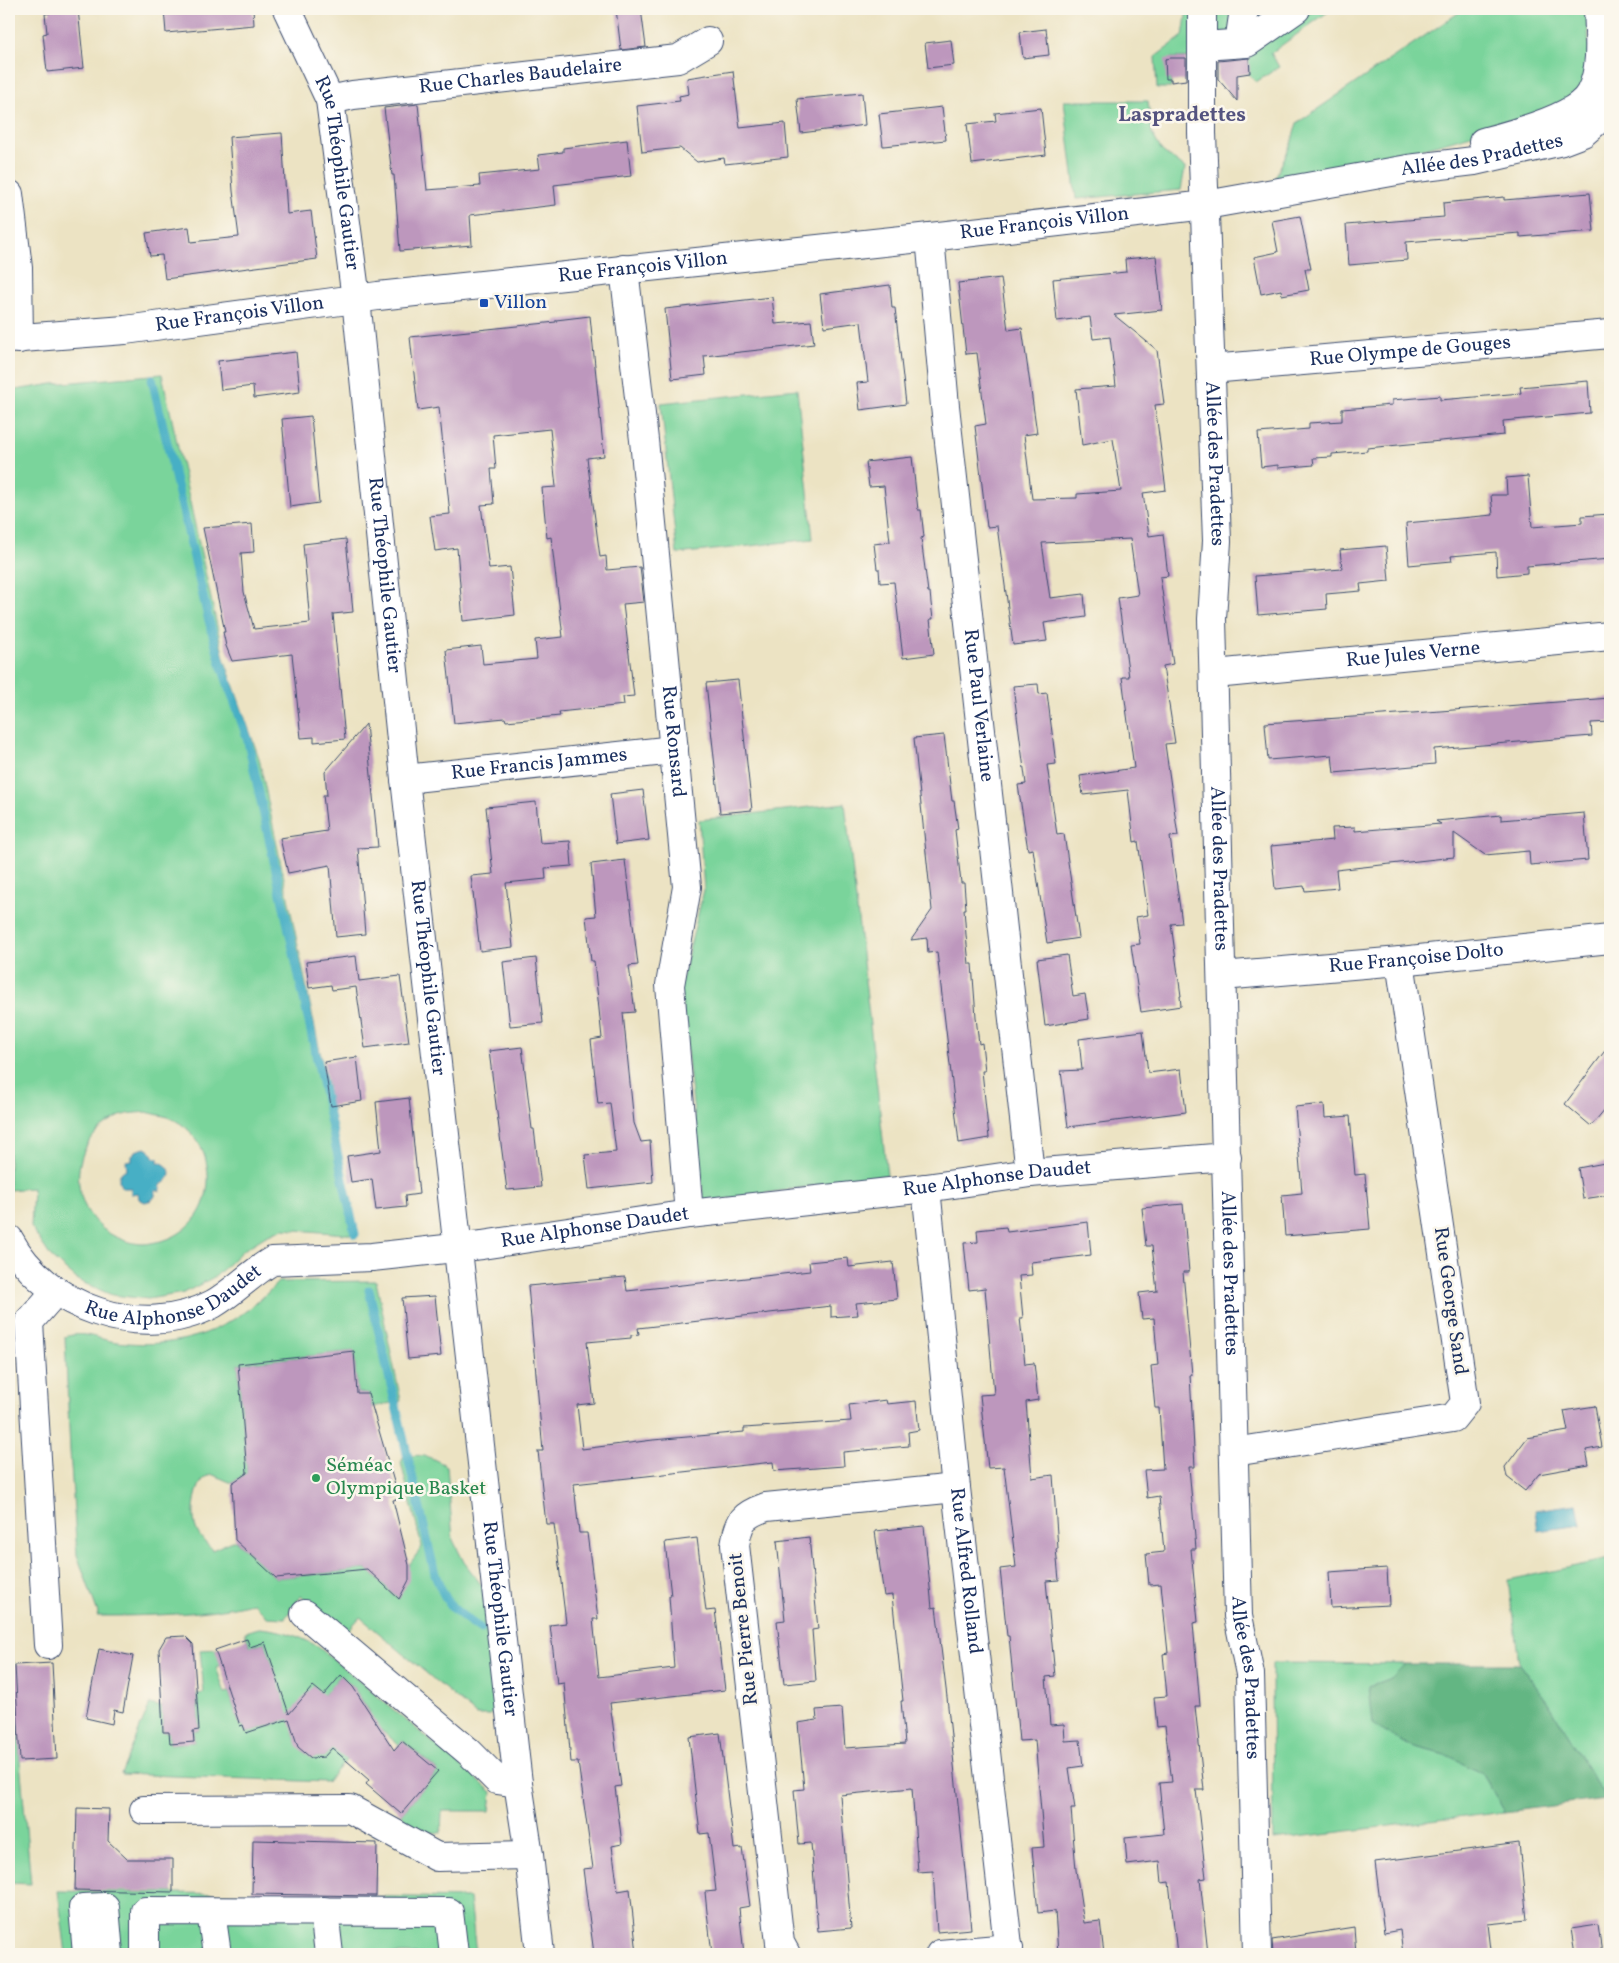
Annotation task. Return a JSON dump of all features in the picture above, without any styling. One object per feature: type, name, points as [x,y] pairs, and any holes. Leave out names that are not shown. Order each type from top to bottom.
[{"type":"street","name":"Rue Théophile Gautier","points":[[287,9],[330,100],[356,299],[405,779],[518,1783],[529,1855],[540,1954]]},
{"type":"street","points":[[1202,9],[1202,133],[1206,205]]},
{"type":"street","points":[[1239,44],[1244,9]]},
{"type":"street","points":[[1598,9],[1597,68],[1592,91],[1601,113]]},
{"type":"street","points":[[1202,46],[1248,43],[1284,13]]},
{"type":"street","name":"Rue Charles Baudelaire","points":[[330,100],[353,95],[678,59],[708,41]]},
{"type":"street","name":"Allée des Pradettes","points":[[1257,1954],[1250,1674],[1238,1616],[1215,674],[1212,619],[1218,540],[1206,205],[1408,169],[1468,146],[1532,127],[1564,115],[1576,108],[1601,113]]},
{"type":"street","points":[[9,194],[18,268],[14,339]]},
{"type":"street","name":"Rue François Villon","points":[[14,339],[125,330],[356,299],[1206,205]]},
{"type":"street","name":"Rue Paul Verlaine","points":[[930,237],[946,416],[1030,1173]]},
{"type":"street","name":"Rue Ronsard","points":[[624,269],[644,440],[687,887],[670,985],[689,1214]]},
{"type":"street","name":"Rue Olympe de Gouges","points":[[1211,369],[1610,334]]},
{"type":"street","name":"Rue Jules Verne","points":[[1215,674],[1610,636]]},
{"type":"street","name":"Rue Francis Jammes","points":[[405,779],[674,750]]},
{"type":"street","name":"Rue Françoise Dolto","points":[[1222,976],[1400,961],[1610,938]]},
{"type":"street","name":"Rue George Sand","points":[[1234,1452],[1453,1418],[1466,1403],[1400,961]]},
{"type":"street","name":"Rue Alphonse Daudet","points":[[9,1239],[18,1255],[44,1284],[77,1304],[114,1317],[153,1320],[184,1315],[213,1304],[258,1269],[272,1261],[348,1259],[459,1247],[689,1214],[926,1188],[1030,1173],[1227,1157]]},
{"type":"street","name":"Rue Alfred Rolland","points":[[926,1188],[956,1488],[1009,1951]]},
{"type":"street","points":[[48,1645],[29,1322],[56,1291]]},
{"type":"street","name":"Rue Pierre Benoit","points":[[786,1954],[780,1944],[734,1545],[738,1526],[750,1513],[766,1507],[956,1488]]},
{"type":"street","points":[[305,1614],[469,1752],[497,1780],[518,1783]]},
{"type":"street","points":[[144,1810],[350,1810],[437,1857],[529,1855]]},
{"type":"street","points":[[87,1954],[83,1908],[105,1907],[109,1954]]},
{"type":"street","points":[[145,1954],[145,1911],[448,1912],[454,1954]]},
{"type":"street","points":[[211,1912],[217,1954]]},
{"type":"street","points":[[324,1912],[329,1954]]},
{"type":"street","points":[[940,1954],[1009,1951]]},
{"type":"green space","points":[[1187,9],[1332,9],[1271,53],[1279,67],[1256,82],[1244,69],[1237,67],[1236,56],[1171,58],[1171,88],[1157,88],[1155,57],[1183,36]]},
{"type":"green space","points":[[1464,9],[1587,9],[1590,66],[1579,94],[1557,111],[1407,153],[1274,180],[1291,144],[1297,123]]},
{"type":"green space","points":[[1064,101],[1148,101],[1152,134],[1162,151],[1185,168],[1181,190],[1076,199]]},
{"type":"green space","points":[[162,374],[224,658],[259,758],[358,1235],[283,1229],[266,1236],[242,1251],[216,1276],[184,1293],[148,1299],[112,1295],[79,1281],[51,1257],[31,1227],[33,1188],[9,1190],[9,391],[53,384]],"holes":[[[146,1112],[168,1117],[180,1123],[190,1132],[204,1154],[208,1179],[203,1205],[196,1217],[186,1228],[168,1239],[139,1244],[114,1236],[99,1226],[88,1212],[81,1197],[79,1180],[80,1163],[86,1148],[96,1133],[121,1116]]]},
{"type":"green space","points":[[797,389],[813,539],[677,554],[661,403]]},
{"type":"green space","points":[[845,803],[887,1175],[704,1202],[680,987],[704,890],[699,820]]},
{"type":"green space","points":[[376,1281],[401,1401],[372,1407],[368,1393],[357,1393],[354,1351],[238,1364],[247,1473],[232,1483],[211,1474],[203,1480],[195,1498],[195,1526],[200,1536],[212,1550],[235,1540],[276,1578],[367,1569],[399,1599],[409,1565],[422,1547],[401,1463],[403,1458],[416,1455],[431,1458],[447,1466],[453,1540],[464,1562],[483,1587],[497,1700],[496,1708],[490,1715],[476,1715],[360,1617],[346,1633],[301,1596],[285,1618],[267,1617],[253,1603],[195,1612],[97,1616],[98,1613],[77,1555],[65,1337],[85,1335],[117,1342],[164,1343],[206,1333],[225,1324],[244,1313],[278,1282]]},
{"type":"green space","points":[[1610,1559],[1610,1799],[1606,1799],[1547,1701],[1519,1664],[1508,1580]]},
{"type":"green space","points":[[259,1628],[275,1630],[296,1636],[317,1646],[492,1792],[490,1811],[442,1811],[441,1833],[413,1831],[401,1814],[438,1771],[403,1741],[399,1745],[376,1726],[327,1782],[121,1774],[150,1704],[162,1707],[163,1732],[169,1732],[170,1744],[194,1742],[193,1731],[199,1730],[197,1694],[204,1693],[200,1650],[218,1649],[224,1664],[216,1667],[225,1693],[229,1692],[240,1726],[243,1725],[246,1733],[280,1722],[276,1676],[265,1642],[250,1647],[245,1632]],"holes":[[[341,1675],[353,1687],[370,1712],[362,1718],[360,1716],[324,1757],[307,1754],[297,1743],[293,1731]]]},
{"type":"green space","points":[[9,1652],[15,1665],[20,1761],[31,1884],[9,1883]]},
{"type":"green space","points":[[1272,1663],[1405,1664],[1391,1678],[1369,1686],[1408,1745],[1445,1755],[1482,1773],[1505,1812],[1273,1840]]},
{"type":"green space","points":[[1405,1664],[1519,1664],[1547,1701],[1606,1799],[1505,1812],[1482,1773],[1445,1755],[1408,1745],[1373,1724],[1369,1686],[1391,1678]]},
{"type":"green space","points":[[58,1891],[470,1898],[476,1954],[66,1954]]},
{"type":"water","points":[[145,1148],[150,1151],[154,1158],[158,1158],[158,1162],[167,1166],[170,1172],[168,1179],[160,1185],[161,1190],[155,1191],[155,1196],[152,1200],[145,1202],[139,1199],[138,1193],[131,1194],[131,1188],[122,1188],[119,1179],[120,1174],[127,1169],[126,1161],[132,1160],[135,1151]]},
{"type":"water","points":[[1577,1504],[1581,1525],[1538,1531],[1535,1510]]},
{"type":"building","points":[[50,9],[78,9],[84,68],[47,72],[43,34],[47,33],[45,14],[50,13]]},
{"type":"building","points":[[164,9],[253,9],[254,25],[166,33]]},
{"type":"building","points":[[616,9],[641,9],[646,47],[621,50]]},
{"type":"building","points":[[1046,29],[1049,55],[1023,58],[1020,32]]},
{"type":"building","points":[[951,40],[954,65],[928,68],[925,43]]},
{"type":"building","points":[[1186,58],[1186,80],[1171,82],[1171,79],[1166,79],[1165,59]]},
{"type":"building","points":[[1249,58],[1250,73],[1237,75],[1237,101],[1218,79],[1218,61]]},
{"type":"building","points":[[733,71],[740,128],[785,123],[788,157],[725,164],[724,158],[697,162],[680,148],[642,152],[637,106],[680,101],[679,96],[689,94],[687,78]]},
{"type":"building","points":[[862,93],[865,125],[801,133],[797,99]]},
{"type":"building","points":[[418,104],[427,190],[480,186],[479,175],[540,169],[538,155],[563,152],[563,148],[627,140],[631,176],[554,185],[556,205],[470,215],[472,245],[400,251],[394,175],[392,175],[384,108]]},
{"type":"building","points":[[942,107],[946,140],[883,146],[879,114]]},
{"type":"building","points":[[1041,108],[1046,155],[972,164],[967,124],[996,121],[995,113]]},
{"type":"building","points":[[282,133],[287,214],[311,211],[317,259],[165,279],[162,255],[150,256],[146,233],[189,227],[191,242],[239,237],[229,137]]},
{"type":"building","points":[[1590,193],[1594,231],[1520,237],[1520,233],[1406,242],[1407,260],[1349,265],[1346,225],[1444,217],[1443,203],[1504,197],[1504,200]]},
{"type":"building","points":[[1300,216],[1311,269],[1305,269],[1309,290],[1282,295],[1281,290],[1261,294],[1254,257],[1278,252],[1272,221]]},
{"type":"building","points":[[1156,256],[1162,310],[1114,315],[1157,350],[1164,404],[1155,405],[1166,490],[1143,493],[1149,536],[1163,534],[1168,576],[1160,577],[1173,664],[1163,666],[1175,743],[1165,744],[1178,836],[1170,837],[1182,923],[1171,924],[1181,1006],[1141,1012],[1131,945],[1140,944],[1136,917],[1148,915],[1138,841],[1134,842],[1128,790],[1083,795],[1080,776],[1134,768],[1122,677],[1129,677],[1118,598],[1138,595],[1130,539],[1042,543],[1050,598],[1084,594],[1086,617],[1044,623],[1047,641],[1013,645],[997,526],[987,527],[975,426],[986,424],[977,353],[966,354],[958,283],[1001,278],[1008,330],[1022,328],[1037,433],[1024,435],[1032,499],[1077,498],[1077,494],[1121,491],[1113,439],[1082,445],[1076,389],[1116,386],[1110,337],[1093,339],[1090,317],[1057,321],[1053,279],[1126,272],[1125,259]]},
{"type":"building","points":[[890,285],[892,308],[895,308],[906,404],[860,410],[857,383],[868,382],[861,322],[824,327],[820,294]]},
{"type":"building","points":[[772,297],[775,324],[811,321],[814,344],[704,356],[706,375],[672,379],[665,309]]},
{"type":"building","points":[[590,316],[604,456],[587,458],[600,557],[606,556],[607,570],[640,567],[644,602],[623,604],[634,696],[623,697],[624,705],[559,712],[560,716],[506,721],[505,718],[454,723],[446,650],[481,646],[483,664],[537,659],[535,640],[563,637],[551,537],[547,538],[542,488],[556,487],[550,429],[493,435],[496,469],[491,469],[494,504],[481,505],[489,569],[510,567],[515,615],[463,621],[457,548],[435,551],[430,516],[450,514],[439,407],[418,410],[410,337],[556,322],[556,320]]},
{"type":"building","points":[[296,352],[300,392],[254,398],[253,386],[221,390],[218,361]]},
{"type":"building","points":[[1588,381],[1590,413],[1503,421],[1504,435],[1367,448],[1367,451],[1332,454],[1332,457],[1313,458],[1314,465],[1278,468],[1278,465],[1261,467],[1258,433],[1309,429],[1309,423],[1342,421],[1342,409],[1392,405],[1392,400],[1440,396],[1440,400],[1521,393],[1520,387]]},
{"type":"building","points":[[311,416],[319,503],[290,507],[282,419]]},
{"type":"building","points":[[912,457],[918,510],[921,510],[924,537],[921,538],[928,592],[930,592],[933,619],[930,619],[934,654],[903,658],[894,582],[880,583],[874,544],[890,542],[884,486],[869,487],[866,462]]},
{"type":"building","points":[[1528,476],[1532,527],[1582,523],[1582,516],[1610,514],[1610,559],[1527,566],[1527,573],[1497,576],[1496,552],[1451,556],[1452,561],[1409,565],[1406,523],[1493,515],[1491,495],[1507,495],[1506,478]]},
{"type":"building","points":[[252,524],[254,552],[241,553],[244,592],[254,629],[310,623],[303,544],[346,539],[353,612],[333,614],[345,739],[314,742],[314,737],[301,738],[292,654],[232,661],[226,646],[223,632],[225,632],[203,528]]},
{"type":"building","points":[[1386,546],[1389,581],[1360,584],[1361,591],[1326,594],[1327,609],[1258,615],[1255,576],[1342,569],[1340,550]]},
{"type":"building","points":[[738,680],[752,810],[720,813],[706,683]]},
{"type":"building","points":[[1038,684],[1039,694],[1047,693],[1056,764],[1047,765],[1057,835],[1064,834],[1079,938],[1047,943],[1033,849],[1028,850],[1018,785],[1026,784],[1013,686]]},
{"type":"building","points":[[1610,698],[1610,722],[1591,723],[1592,736],[1434,749],[1435,764],[1334,773],[1332,755],[1268,760],[1265,723]]},
{"type":"building","points":[[366,724],[378,847],[358,848],[365,934],[336,937],[330,865],[288,873],[280,838],[327,831],[323,795],[327,795],[325,772]]},
{"type":"building","points":[[944,735],[952,801],[954,801],[958,829],[955,830],[961,883],[964,883],[966,909],[964,909],[969,964],[972,964],[979,1044],[982,1043],[985,1071],[982,1071],[989,1138],[959,1143],[937,952],[928,953],[927,938],[911,940],[932,910],[914,738]]},
{"type":"building","points":[[643,790],[649,840],[616,844],[610,794]]},
{"type":"building","points":[[536,802],[540,843],[570,841],[572,866],[545,868],[546,879],[506,883],[513,947],[480,951],[471,876],[493,874],[486,807]]},
{"type":"building","points":[[1584,813],[1588,860],[1530,865],[1529,851],[1485,855],[1454,833],[1454,857],[1336,870],[1338,888],[1305,891],[1304,886],[1275,889],[1271,846],[1333,840],[1332,828],[1355,827],[1355,831],[1441,824],[1436,821],[1501,815],[1501,820]]},
{"type":"building","points":[[625,860],[638,965],[629,966],[635,1012],[623,1013],[634,1123],[641,1142],[650,1141],[653,1182],[589,1189],[585,1155],[616,1152],[610,1103],[598,1104],[591,1040],[602,1038],[594,961],[591,961],[586,917],[596,916],[591,864]]},
{"type":"building","points":[[1067,955],[1073,996],[1085,994],[1089,1019],[1045,1026],[1037,959]]},
{"type":"building","points":[[356,956],[359,981],[400,976],[409,1042],[365,1048],[356,987],[332,990],[331,985],[309,988],[306,962]]},
{"type":"building","points":[[536,958],[543,1023],[510,1026],[503,962]]},
{"type":"building","points":[[1143,1031],[1148,1073],[1181,1069],[1186,1112],[1068,1127],[1061,1071],[1082,1070],[1079,1039]]},
{"type":"building","points":[[1610,1044],[1610,1103],[1591,1126],[1565,1104]]},
{"type":"building","points":[[522,1047],[541,1187],[507,1190],[489,1051]]},
{"type":"building","points":[[357,1057],[362,1101],[331,1106],[324,1062]]},
{"type":"building","points":[[409,1098],[419,1194],[405,1196],[406,1207],[376,1210],[372,1179],[351,1182],[347,1156],[381,1151],[376,1102]]},
{"type":"building","points":[[1324,1104],[1325,1118],[1350,1116],[1355,1175],[1365,1174],[1370,1229],[1285,1236],[1282,1195],[1302,1193],[1295,1107]]},
{"type":"building","points":[[1610,1162],[1610,1195],[1583,1199],[1578,1168]]},
{"type":"building","points":[[1183,1204],[1189,1272],[1183,1272],[1192,1375],[1190,1375],[1195,1467],[1189,1467],[1196,1549],[1191,1549],[1198,1622],[1193,1623],[1200,1706],[1195,1706],[1204,1790],[1196,1790],[1206,1878],[1200,1879],[1208,1954],[1177,1954],[1169,1882],[1162,1883],[1160,1861],[1127,1865],[1125,1838],[1164,1834],[1159,1783],[1172,1782],[1165,1726],[1157,1727],[1154,1697],[1167,1696],[1163,1654],[1168,1653],[1161,1584],[1149,1585],[1146,1554],[1164,1552],[1159,1496],[1147,1498],[1144,1470],[1163,1469],[1159,1408],[1155,1408],[1151,1366],[1158,1365],[1154,1318],[1142,1319],[1139,1293],[1157,1291],[1152,1246],[1146,1246],[1142,1208]]},
{"type":"building","points":[[1088,1222],[1091,1255],[1031,1262],[1032,1275],[1019,1276],[1023,1318],[1020,1318],[1025,1364],[1034,1363],[1038,1400],[1026,1402],[1032,1478],[1053,1475],[1059,1580],[1046,1581],[1055,1676],[1046,1677],[1050,1725],[1064,1724],[1065,1741],[1080,1740],[1083,1766],[1069,1768],[1075,1809],[1071,1809],[1076,1870],[1084,1923],[1100,1921],[1104,1954],[1058,1954],[1055,1911],[1038,1913],[1032,1848],[1044,1847],[1035,1740],[1019,1741],[1009,1636],[1007,1636],[1000,1569],[1016,1567],[1004,1467],[988,1468],[980,1395],[994,1394],[985,1288],[969,1290],[964,1243],[978,1242],[977,1230],[1006,1227],[1007,1232]]},
{"type":"building","points":[[848,1258],[849,1267],[893,1262],[897,1299],[856,1303],[858,1315],[831,1317],[831,1306],[638,1328],[639,1334],[631,1335],[631,1338],[587,1342],[594,1403],[577,1405],[582,1449],[653,1440],[744,1432],[744,1428],[851,1421],[849,1405],[886,1400],[887,1404],[916,1401],[919,1430],[908,1432],[909,1446],[843,1452],[844,1466],[774,1471],[773,1462],[574,1484],[579,1533],[587,1533],[598,1619],[593,1619],[599,1677],[674,1668],[669,1596],[671,1596],[665,1542],[697,1538],[706,1611],[715,1610],[725,1690],[610,1703],[621,1786],[615,1787],[622,1844],[612,1846],[618,1891],[630,1889],[637,1954],[594,1954],[583,1869],[593,1868],[578,1762],[571,1762],[564,1683],[557,1684],[550,1625],[566,1623],[554,1524],[546,1524],[538,1451],[543,1451],[528,1286],[625,1277],[627,1291],[810,1271],[809,1262]]},
{"type":"building","points":[[435,1296],[441,1356],[408,1359],[402,1298]]},
{"type":"building","name":"Séméac Olympique Basket","points":[[354,1351],[357,1393],[368,1393],[399,1499],[393,1500],[409,1565],[409,1580],[399,1599],[367,1569],[276,1578],[235,1540],[232,1483],[247,1473],[238,1364]]},
{"type":"building","points":[[1595,1406],[1602,1447],[1586,1450],[1589,1465],[1539,1474],[1525,1491],[1507,1477],[1505,1467],[1527,1438],[1568,1431],[1564,1411]]},
{"type":"building","points":[[924,1526],[932,1608],[936,1607],[947,1697],[971,1929],[937,1932],[933,1871],[918,1872],[912,1788],[840,1795],[851,1928],[818,1931],[811,1843],[799,1844],[794,1790],[804,1789],[798,1723],[817,1720],[816,1710],[842,1708],[845,1748],[905,1744],[901,1701],[903,1701],[892,1595],[884,1596],[875,1531]]},
{"type":"building","points":[[809,1537],[818,1629],[812,1630],[816,1681],[784,1684],[777,1621],[785,1620],[777,1541]]},
{"type":"building","points":[[1387,1568],[1389,1605],[1331,1608],[1329,1572]]},
{"type":"building","points":[[185,1636],[193,1644],[199,1730],[193,1731],[194,1742],[170,1744],[169,1732],[163,1732],[159,1649],[166,1637]]},
{"type":"building","points":[[247,1639],[250,1647],[265,1642],[289,1714],[313,1686],[324,1695],[341,1675],[353,1687],[394,1750],[402,1741],[438,1771],[401,1814],[366,1784],[369,1780],[332,1748],[324,1757],[311,1758],[298,1747],[289,1719],[246,1733],[243,1725],[240,1726],[215,1650]]},
{"type":"building","points":[[99,1649],[133,1656],[123,1712],[114,1710],[112,1724],[86,1718]]},
{"type":"building","points":[[52,1663],[57,1759],[20,1761],[15,1665]]},
{"type":"building","points":[[720,1733],[734,1849],[742,1848],[750,1906],[739,1908],[744,1954],[712,1954],[707,1912],[705,1892],[716,1891],[709,1833],[700,1834],[689,1737]]},
{"type":"building","points":[[77,1808],[109,1809],[108,1841],[127,1859],[173,1859],[173,1892],[75,1890]]},
{"type":"building","points":[[253,1840],[377,1843],[376,1896],[252,1894]]},
{"type":"building","points":[[1519,1843],[1527,1920],[1488,1924],[1491,1950],[1460,1954],[1403,1954],[1400,1930],[1384,1933],[1375,1862]]},
{"type":"building","points":[[1598,1925],[1602,1954],[1575,1954],[1571,1929]]},
{"type":"building","points":[[1354,1927],[1356,1954],[1273,1954],[1272,1940]]},
{"type":"waterway","points":[[152,379],[208,617],[222,667],[247,737],[355,1234]]},
{"type":"waterway","points":[[369,1290],[435,1574],[443,1594],[452,1607],[481,1629]]},
{"type":"place","name":"Villon","points":[[484,303]]},
{"type":"place","name":"Séméac Olympique Basket","points":[[316,1478]]},
{"type":"district","name":"Laspradettes","points":[[1182,115]]}]
